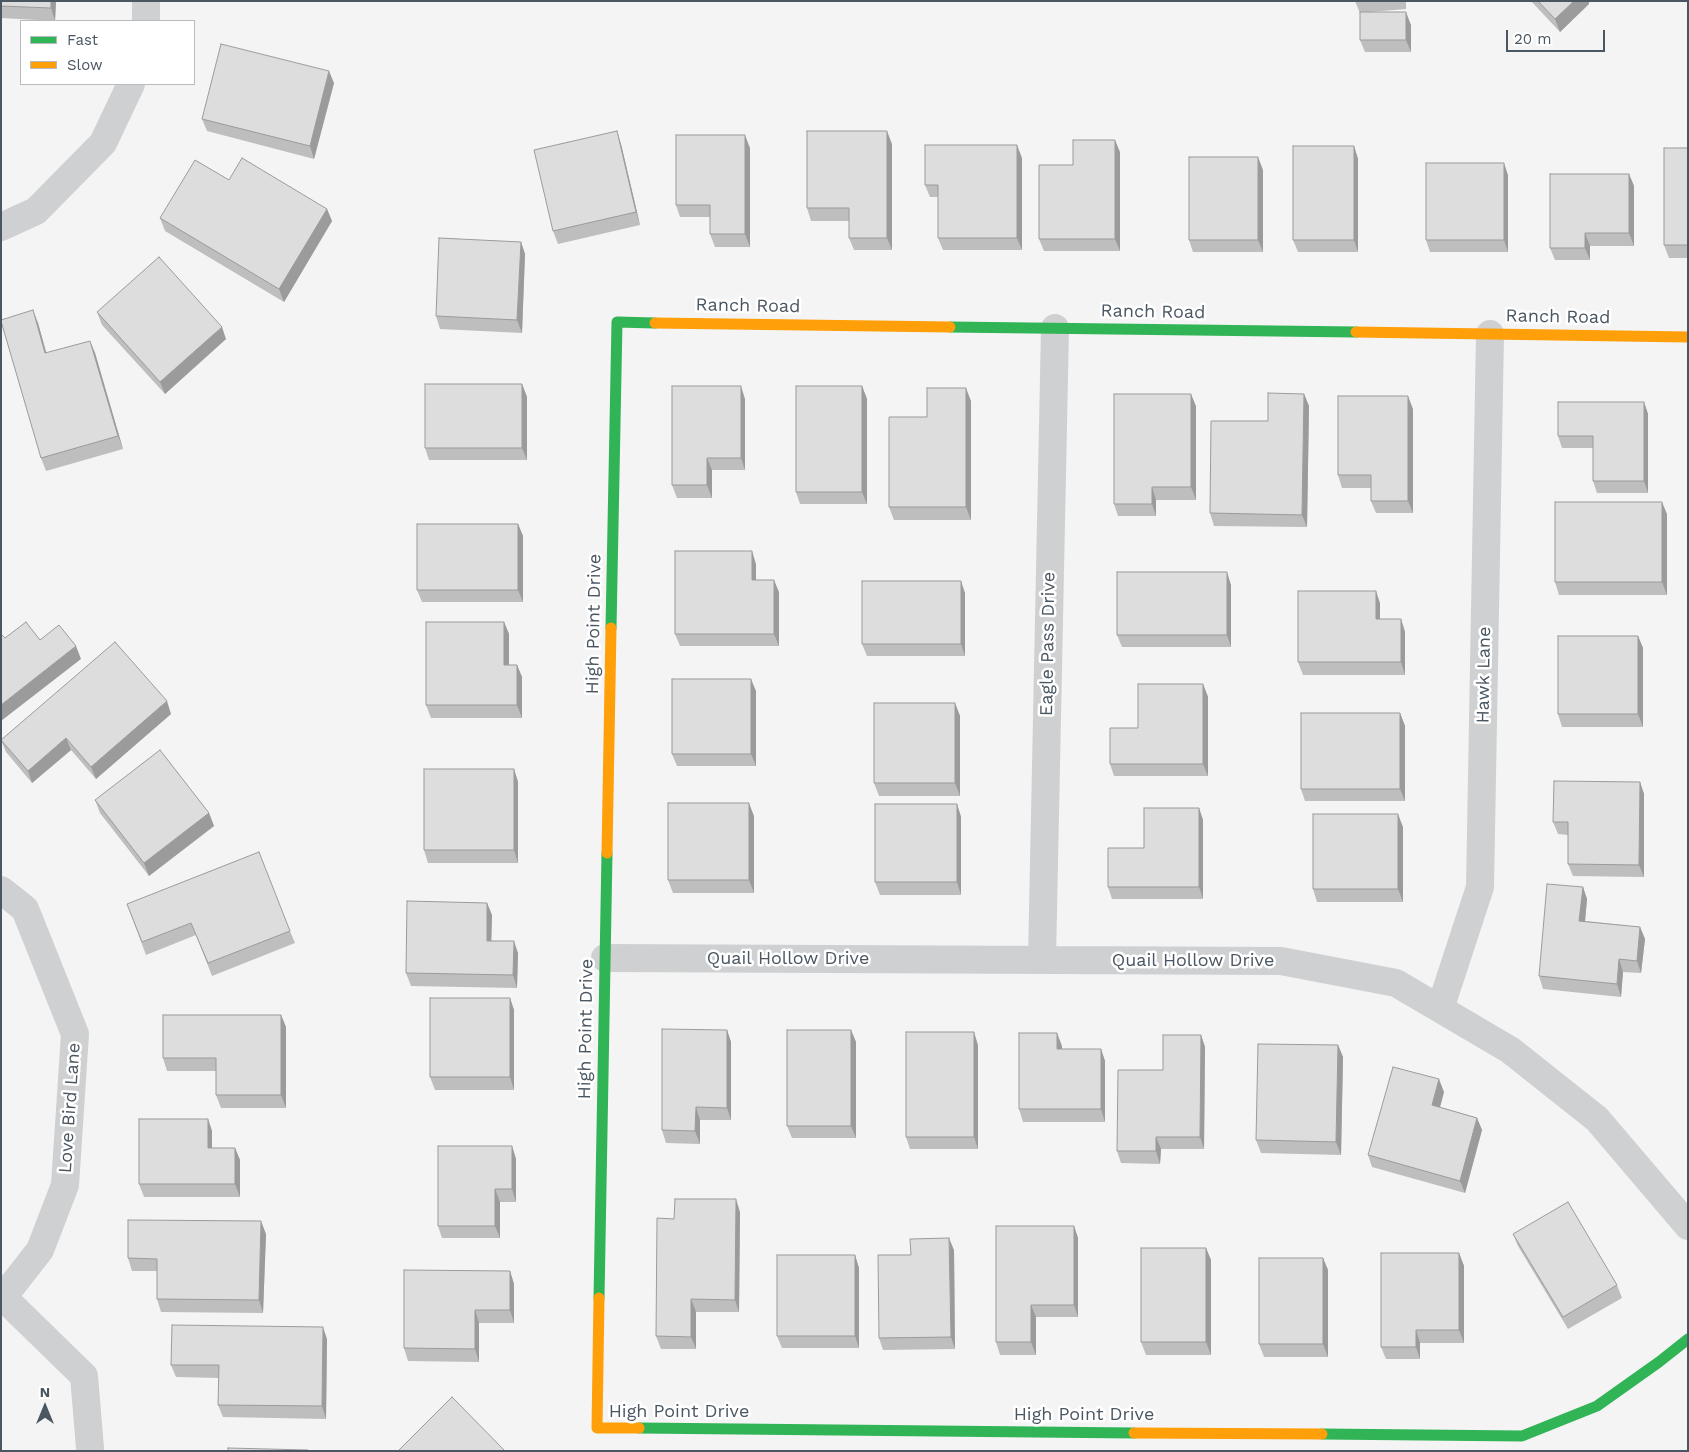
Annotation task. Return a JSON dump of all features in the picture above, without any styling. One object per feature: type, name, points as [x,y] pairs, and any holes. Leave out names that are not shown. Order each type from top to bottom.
[{"type":"street","points":[[146,1],[146,20]]},
{"type":"street","points":[[1,227],[36,211],[103,143],[130,85]]},
{"type":"street","name":"Ranch Road","points":[[617,322],[1688,337]]},
{"type":"street","name":"High Point Drive","points":[[617,322],[598,1428],[1522,1436],[1597,1406],[1660,1362],[1688,1339]]},
{"type":"street","name":"Eagle Pass Drive","points":[[1042,960],[1054,328]]},
{"type":"street","name":"Hawk Lane","points":[[1440,1009],[1480,887],[1490,334]]},
{"type":"street","name":"Love Bird Lane","points":[[1,890],[26,909],[75,1034],[65,1185],[40,1250],[2,1299]]},
{"type":"street","name":"Quail Hollow Drive","points":[[605,958],[1281,961],[1396,983],[1510,1050],[1597,1119],[1688,1226]]},
{"type":"street","points":[[2,1299],[84,1376],[90,1448]]},
{"type":"building","points":[[1,1],[51,1],[51,8],[1,6]]},
{"type":"building","points":[[1538,1],[1574,1],[1555,19]]},
{"type":"building","points":[[1360,12],[1406,12],[1406,40],[1360,40]]},
{"type":"building","points":[[221,44],[329,71],[310,146],[202,119]]},
{"type":"building","points":[[617,131],[636,212],[553,231],[534,150]]},
{"type":"building","points":[[807,131],[887,131],[887,238],[849,238],[849,208],[807,208]]},
{"type":"building","points":[[676,135],[745,135],[745,234],[710,234],[710,205],[676,205]]},
{"type":"building","points":[[1073,140],[1115,140],[1115,239],[1039,239],[1039,165],[1073,165]]},
{"type":"building","points":[[925,145],[1017,145],[1017,238],[938,238],[938,185],[925,185]]},
{"type":"building","points":[[1293,146],[1354,146],[1354,240],[1293,240]]},
{"type":"building","points":[[1664,148],[1688,148],[1688,245],[1664,245]]},
{"type":"building","points":[[1189,157],[1258,157],[1258,240],[1189,240]]},
{"type":"building","points":[[242,158],[327,209],[279,289],[160,218],[195,160],[229,180]]},
{"type":"building","points":[[1426,163],[1504,163],[1504,240],[1426,240]]},
{"type":"building","points":[[1550,174],[1629,174],[1629,233],[1585,233],[1585,248],[1550,248]]},
{"type":"building","points":[[439,238],[521,242],[517,320],[436,316]]},
{"type":"building","points":[[159,257],[222,327],[160,382],[97,312]]},
{"type":"building","points":[[33,310],[45,353],[90,341],[118,436],[41,458],[1,321]]},
{"type":"building","points":[[425,384],[522,384],[522,448],[425,448]]},
{"type":"building","points":[[672,386],[741,386],[741,458],[707,458],[707,485],[672,485]]},
{"type":"building","points":[[796,386],[862,386],[862,492],[796,492]]},
{"type":"building","points":[[927,388],[966,388],[966,507],[889,507],[889,417],[927,417]]},
{"type":"building","points":[[1268,393],[1304,394],[1302,515],[1210,513],[1211,421],[1268,421]]},
{"type":"building","points":[[1114,394],[1191,394],[1191,487],[1152,487],[1152,504],[1114,504]]},
{"type":"building","points":[[1338,396],[1408,396],[1408,501],[1371,501],[1371,475],[1338,475]]},
{"type":"building","points":[[1558,402],[1644,402],[1644,481],[1593,481],[1593,436],[1558,436]]},
{"type":"building","points":[[1555,502],[1662,502],[1662,582],[1555,582]]},
{"type":"building","points":[[417,524],[518,524],[518,590],[417,590]]},
{"type":"building","points":[[675,551],[752,551],[752,580],[774,580],[774,634],[675,634]]},
{"type":"building","points":[[1117,572],[1227,572],[1227,635],[1117,635]]},
{"type":"building","points":[[862,581],[961,581],[961,644],[862,644]]},
{"type":"building","points":[[1298,591],[1376,591],[1376,619],[1401,619],[1401,662],[1298,662]]},
{"type":"building","points":[[26,622],[40,640],[59,625],[76,646],[1,705],[1,634],[5,638]]},
{"type":"building","points":[[426,622],[504,622],[504,665],[517,665],[517,705],[426,705]]},
{"type":"building","points":[[1558,636],[1638,636],[1638,714],[1558,714]]},
{"type":"building","points":[[115,642],[167,701],[91,767],[66,738],[28,771],[1,740]]},
{"type":"building","points":[[672,679],[751,679],[751,754],[672,754]]},
{"type":"building","points":[[1138,684],[1203,684],[1203,764],[1110,764],[1110,728],[1138,728]]},
{"type":"building","points":[[874,703],[955,703],[955,783],[874,783]]},
{"type":"building","points":[[1301,713],[1400,713],[1400,789],[1301,789]]},
{"type":"building","points":[[160,750],[209,813],[144,863],[95,800]]},
{"type":"building","points":[[424,769],[514,769],[514,850],[424,850]]},
{"type":"building","points":[[1554,781],[1640,782],[1639,865],[1568,864],[1568,822],[1553,822]]},
{"type":"building","points":[[668,803],[749,803],[749,880],[668,880]]},
{"type":"building","points":[[875,804],[957,804],[957,882],[875,882]]},
{"type":"building","points":[[1144,808],[1199,808],[1199,887],[1108,887],[1108,848],[1144,848]]},
{"type":"building","points":[[1313,814],[1398,814],[1398,889],[1313,889]]},
{"type":"building","points":[[259,852],[290,931],[208,963],[191,923],[142,942],[127,904]]},
{"type":"building","points":[[1547,884],[1583,887],[1579,921],[1640,927],[1637,961],[1619,959],[1617,984],[1539,976]]},
{"type":"building","points":[[407,901],[487,903],[487,941],[514,941],[513,975],[406,973]]},
{"type":"building","points":[[430,998],[510,998],[510,1077],[430,1077]]},
{"type":"building","points":[[163,1015],[281,1015],[281,1095],[216,1095],[216,1058],[163,1058]]},
{"type":"building","points":[[662,1029],[727,1030],[727,1108],[696,1107],[695,1131],[662,1130]]},
{"type":"building","points":[[787,1030],[851,1030],[851,1126],[787,1126]]},
{"type":"building","points":[[906,1032],[974,1032],[974,1137],[906,1137]]},
{"type":"building","points":[[1019,1033],[1057,1033],[1057,1049],[1101,1049],[1101,1109],[1019,1109]]},
{"type":"building","points":[[1163,1035],[1201,1035],[1200,1137],[1156,1137],[1156,1151],[1117,1151],[1118,1070],[1163,1070]]},
{"type":"building","points":[[1258,1044],[1338,1045],[1336,1142],[1256,1140]]},
{"type":"building","points":[[1393,1067],[1439,1079],[1432,1105],[1477,1118],[1460,1181],[1368,1155]]},
{"type":"building","points":[[139,1119],[208,1119],[208,1148],[235,1148],[235,1184],[139,1184]]},
{"type":"building","points":[[438,1146],[512,1146],[512,1189],[495,1189],[495,1226],[438,1226]]},
{"type":"building","points":[[675,1199],[736,1199],[735,1300],[691,1299],[691,1337],[656,1336],[657,1218],[674,1219]]},
{"type":"building","points":[[1568,1202],[1617,1285],[1563,1317],[1513,1234]]},
{"type":"building","points":[[128,1220],[261,1221],[259,1300],[157,1299],[157,1259],[128,1258]]},
{"type":"building","points":[[996,1226],[1074,1226],[1074,1305],[1031,1305],[1031,1342],[996,1342]]},
{"type":"building","points":[[949,1238],[951,1337],[879,1338],[878,1255],[911,1255],[910,1239]]},
{"type":"building","points":[[1141,1248],[1206,1248],[1206,1342],[1141,1342]]},
{"type":"building","points":[[1381,1253],[1459,1253],[1459,1330],[1416,1330],[1416,1347],[1381,1347]]},
{"type":"building","points":[[777,1255],[855,1255],[855,1336],[777,1336]]},
{"type":"building","points":[[1259,1258],[1323,1258],[1323,1344],[1259,1344]]},
{"type":"building","points":[[404,1270],[510,1271],[510,1310],[475,1310],[475,1349],[404,1348]]},
{"type":"building","points":[[172,1325],[323,1327],[322,1406],[218,1405],[219,1365],[171,1365]]},
{"type":"building","points":[[452,1397],[505,1451],[398,1451]]},
{"type":"building","points":[[228,1448],[308,1450],[308,1451],[228,1451]]},
{"type":"traffic: fast","points":[[611,628],[617,322],[655,323]]},
{"type":"traffic: fast","points":[[950,327],[1356,332]]},
{"type":"traffic: fast","points":[[599,1298],[607,853]]},
{"type":"traffic: fast","points":[[1322,1434],[1522,1436],[1597,1406],[1688,1339]]},
{"type":"traffic: fast","points":[[639,1428],[1134,1433]]},
{"type":"traffic: slow","points":[[655,323],[950,327]]},
{"type":"traffic: slow","points":[[1356,332],[1688,337]]},
{"type":"traffic: slow","points":[[607,853],[611,628]]},
{"type":"traffic: slow","points":[[599,1298],[597,1428],[639,1428]]},
{"type":"traffic: slow","points":[[1134,1433],[1322,1434]]}]
